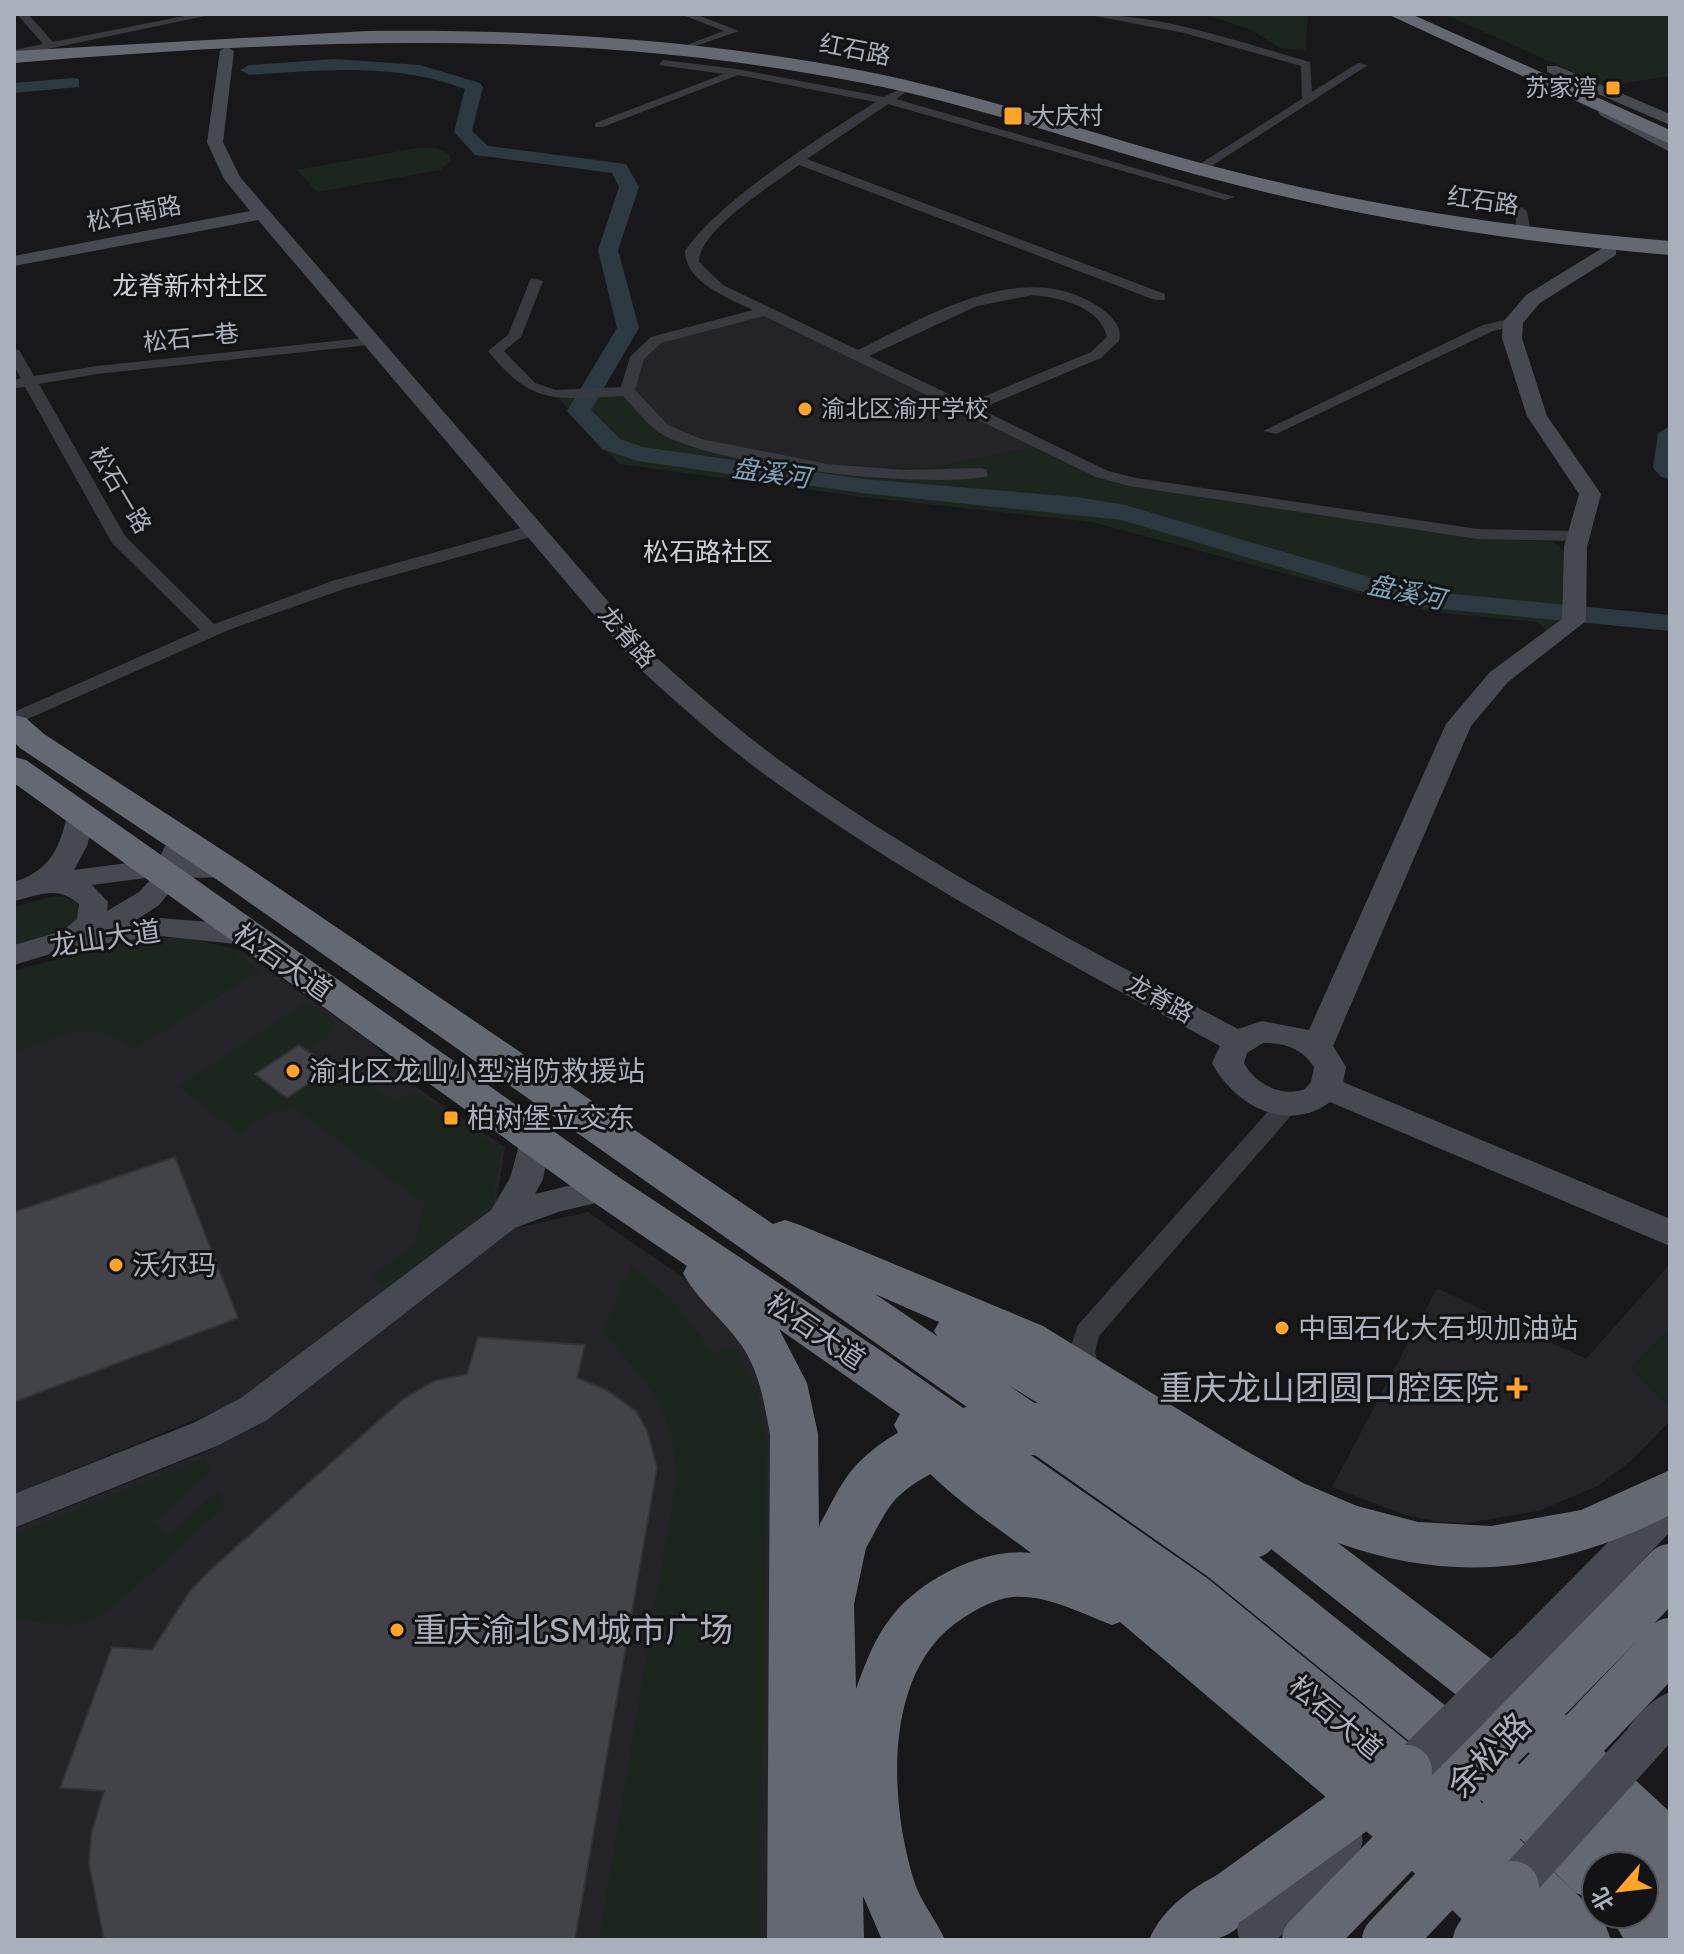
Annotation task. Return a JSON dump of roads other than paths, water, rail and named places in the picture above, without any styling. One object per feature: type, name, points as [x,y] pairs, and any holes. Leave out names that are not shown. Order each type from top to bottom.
[{"type":"highway","points":[[1396,14],[1670,129]]},
{"type":"highway","points":[[1427,14],[1552,69],[1670,138]]},
{"type":"highway","name":"红石路","points":[[14,66],[75,56],[315,36],[413,35],[582,40],[685,49],[864,77],[945,95],[1199,170],[1356,207],[1524,234],[1670,248]]},
{"type":"highway","name":"红石路","points":[[14,55],[75,56],[386,45],[539,47],[775,68],[1280,197],[1423,227],[1670,256]]},
{"type":"highway","name":"松石大道","points":[[14,725],[245,935],[605,1189],[670,1206],[1225,1560],[1498,1779],[1580,1858]]},
{"type":"highway","name":"松石大道","points":[[14,767],[81,816],[168,863],[229,871],[670,1206],[867,1365],[1189,1594],[1459,1819],[1582,1940]]},
{"type":"highway","points":[[670,1206],[793,1240],[1035,1343],[1280,1496],[1324,1518],[1421,1545],[1472,1548],[1536,1542],[1573,1534],[1670,1491]]},
{"type":"highway","points":[[670,1206],[758,1333],[784,1383],[794,1434],[796,1940]]},
{"type":"highway","points":[[793,1240],[923,1311],[1268,1518],[1545,1732],[1670,1850]]},
{"type":"highway","points":[[867,1365],[953,1466],[1163,1624],[1427,1846],[1519,1914],[1479,1940]]},
{"type":"highway","points":[[835,1940],[828,1604],[844,1534],[876,1483],[920,1448],[977,1427],[1040,1425],[1106,1442],[1175,1479],[1252,1532],[1529,1751],[1670,1888]]},
{"type":"highway","name":"余松路","points":[[1260,1927],[1670,1570]]},
{"type":"highway","points":[[916,1940],[888,1885],[875,1838],[871,1782],[874,1725],[883,1684],[896,1652],[917,1623],[947,1598],[985,1580],[1023,1575],[1074,1585],[1163,1624]]},
{"type":"highway","name":"余松路","points":[[1388,1940],[1670,1644]]},
{"type":"highway","points":[[1178,1940],[1260,1927],[1406,1771]]},
{"type":"street","points":[[22,14],[51,46]]},
{"type":"street","points":[[14,55],[160,18],[210,14]]},
{"type":"street","points":[[685,14],[734,31],[685,49]]},
{"type":"street","points":[[1089,14],[1185,30],[1306,64],[1307,98]]},
{"type":"street","name":"龙脊路","points":[[227,51],[215,142],[232,179],[649,664],[700,713],[772,769],[957,885],[1238,1042]]},
{"type":"street","points":[[663,63],[894,96],[1229,197]]},
{"type":"street","points":[[1199,170],[1362,65]]},
{"type":"street","points":[[1552,69],[1670,120]]},
{"type":"street","points":[[599,125],[737,72]]},
{"type":"street","points":[[1530,72],[1670,147]]},
{"type":"street","points":[[894,96],[798,160],[705,231],[692,251],[692,263],[701,275],[766,311],[1102,474],[1135,483],[1478,534],[1577,536]]},
{"type":"street","points":[[798,160],[1160,297]]},
{"type":"street","points":[[1521,211],[1524,234]]},
{"type":"street","name":"松石南路","points":[[14,261],[262,214]]},
{"type":"street","points":[[1271,431],[1488,328],[1513,322],[1533,299],[1610,251]]},
{"type":"street","points":[[536,281],[514,337],[495,351],[530,386],[555,395],[619,391],[663,428],[697,443],[841,470],[903,475],[981,473]]},
{"type":"street","points":[[859,355],[1007,291],[1048,289],[1081,301],[1105,317],[1113,329],[1114,338],[1096,355],[968,409]]},
{"type":"street","points":[[619,391],[637,357],[656,340],[766,311]]},
{"type":"street","points":[[1317,1047],[1459,724],[1499,677],[1574,621],[1572,582],[1577,536],[1591,505],[1590,494],[1529,398],[1512,338],[1513,322]]},
{"type":"street","name":"松石一巷","points":[[22,383],[112,368],[374,341]]},
{"type":"street","name":"松石一路","points":[[14,353],[22,383],[118,539],[211,631]]},
{"type":"street","points":[[14,719],[211,631],[338,585],[535,530]]},
{"type":"street","points":[[48,882],[74,849],[81,816]]},
{"type":"street","points":[[14,892],[48,882],[168,863]]},
{"type":"street","points":[[69,939],[135,911],[168,863]]},
{"type":"street","points":[[48,882],[78,888],[94,902],[91,923],[69,939]]},
{"type":"street","name":"龙山大道","points":[[14,955],[69,939],[160,927],[245,935]]},
{"type":"street","points":[[1262,1032],[1276,1032],[1305,1040],[1317,1047],[1330,1067],[1327,1088],[1317,1097],[1288,1104],[1262,1099],[1240,1086],[1228,1063],[1230,1051],[1238,1042],[1262,1032]]},
{"type":"street","points":[[1327,1088],[1670,1233]]},
{"type":"street","points":[[1035,1343],[1062,1343],[1087,1332],[1288,1104]]},
{"type":"street","points":[[503,1219],[526,1179],[535,1139]]},
{"type":"street","points":[[14,1511],[206,1434],[254,1409],[503,1219],[553,1200],[605,1189]]},
{"type":"street","points":[[1087,1332],[1082,1352],[1090,1379]]},
{"type":"street","points":[[1406,1771],[1670,1506]]},
{"type":"street","points":[[1461,1940],[1519,1914],[1639,1747],[1670,1712]]},
{"type":"waterway","name":"盘溪河","points":[[249,70],[363,64],[420,70],[448,77],[474,87],[463,132],[482,151],[619,168],[629,187],[608,250],[628,328],[579,411],[611,444],[638,454],[863,486],[1076,505],[1125,513],[1411,598],[1670,623]]},
{"type":"waterway","name":"盘溪河","points":[[14,88],[73,83]]},
{"type":"waterway","name":"盘溪河","points":[[1670,433],[1665,468],[1670,472]]},
{"type":"place","name":"苏家湾","points":[[1613,88]]},
{"type":"place","name":"大庆村","points":[[1013,116]]},
{"type":"place","name":"渝北区渝开学校","points":[[805,409]]},
{"type":"place","name":"渝北区龙山小型消防救援站","points":[[293,1071]]},
{"type":"place","name":"柏树堡立交东","points":[[451,1118]]},
{"type":"place","name":"沃尔玛","points":[[116,1265]]},
{"type":"place","name":"中国石化大石坝加油站","points":[[1282,1328]]},
{"type":"place","name":"重庆龙山团圆口腔医院","points":[[1517,1388]]},
{"type":"place","name":"重庆渝北SM城市广场","points":[[397,1630]]},
{"type":"district","name":"龙脊新村社区","points":[[190,286]]},
{"type":"district","name":"松石路社区","points":[[708,552]]}]
